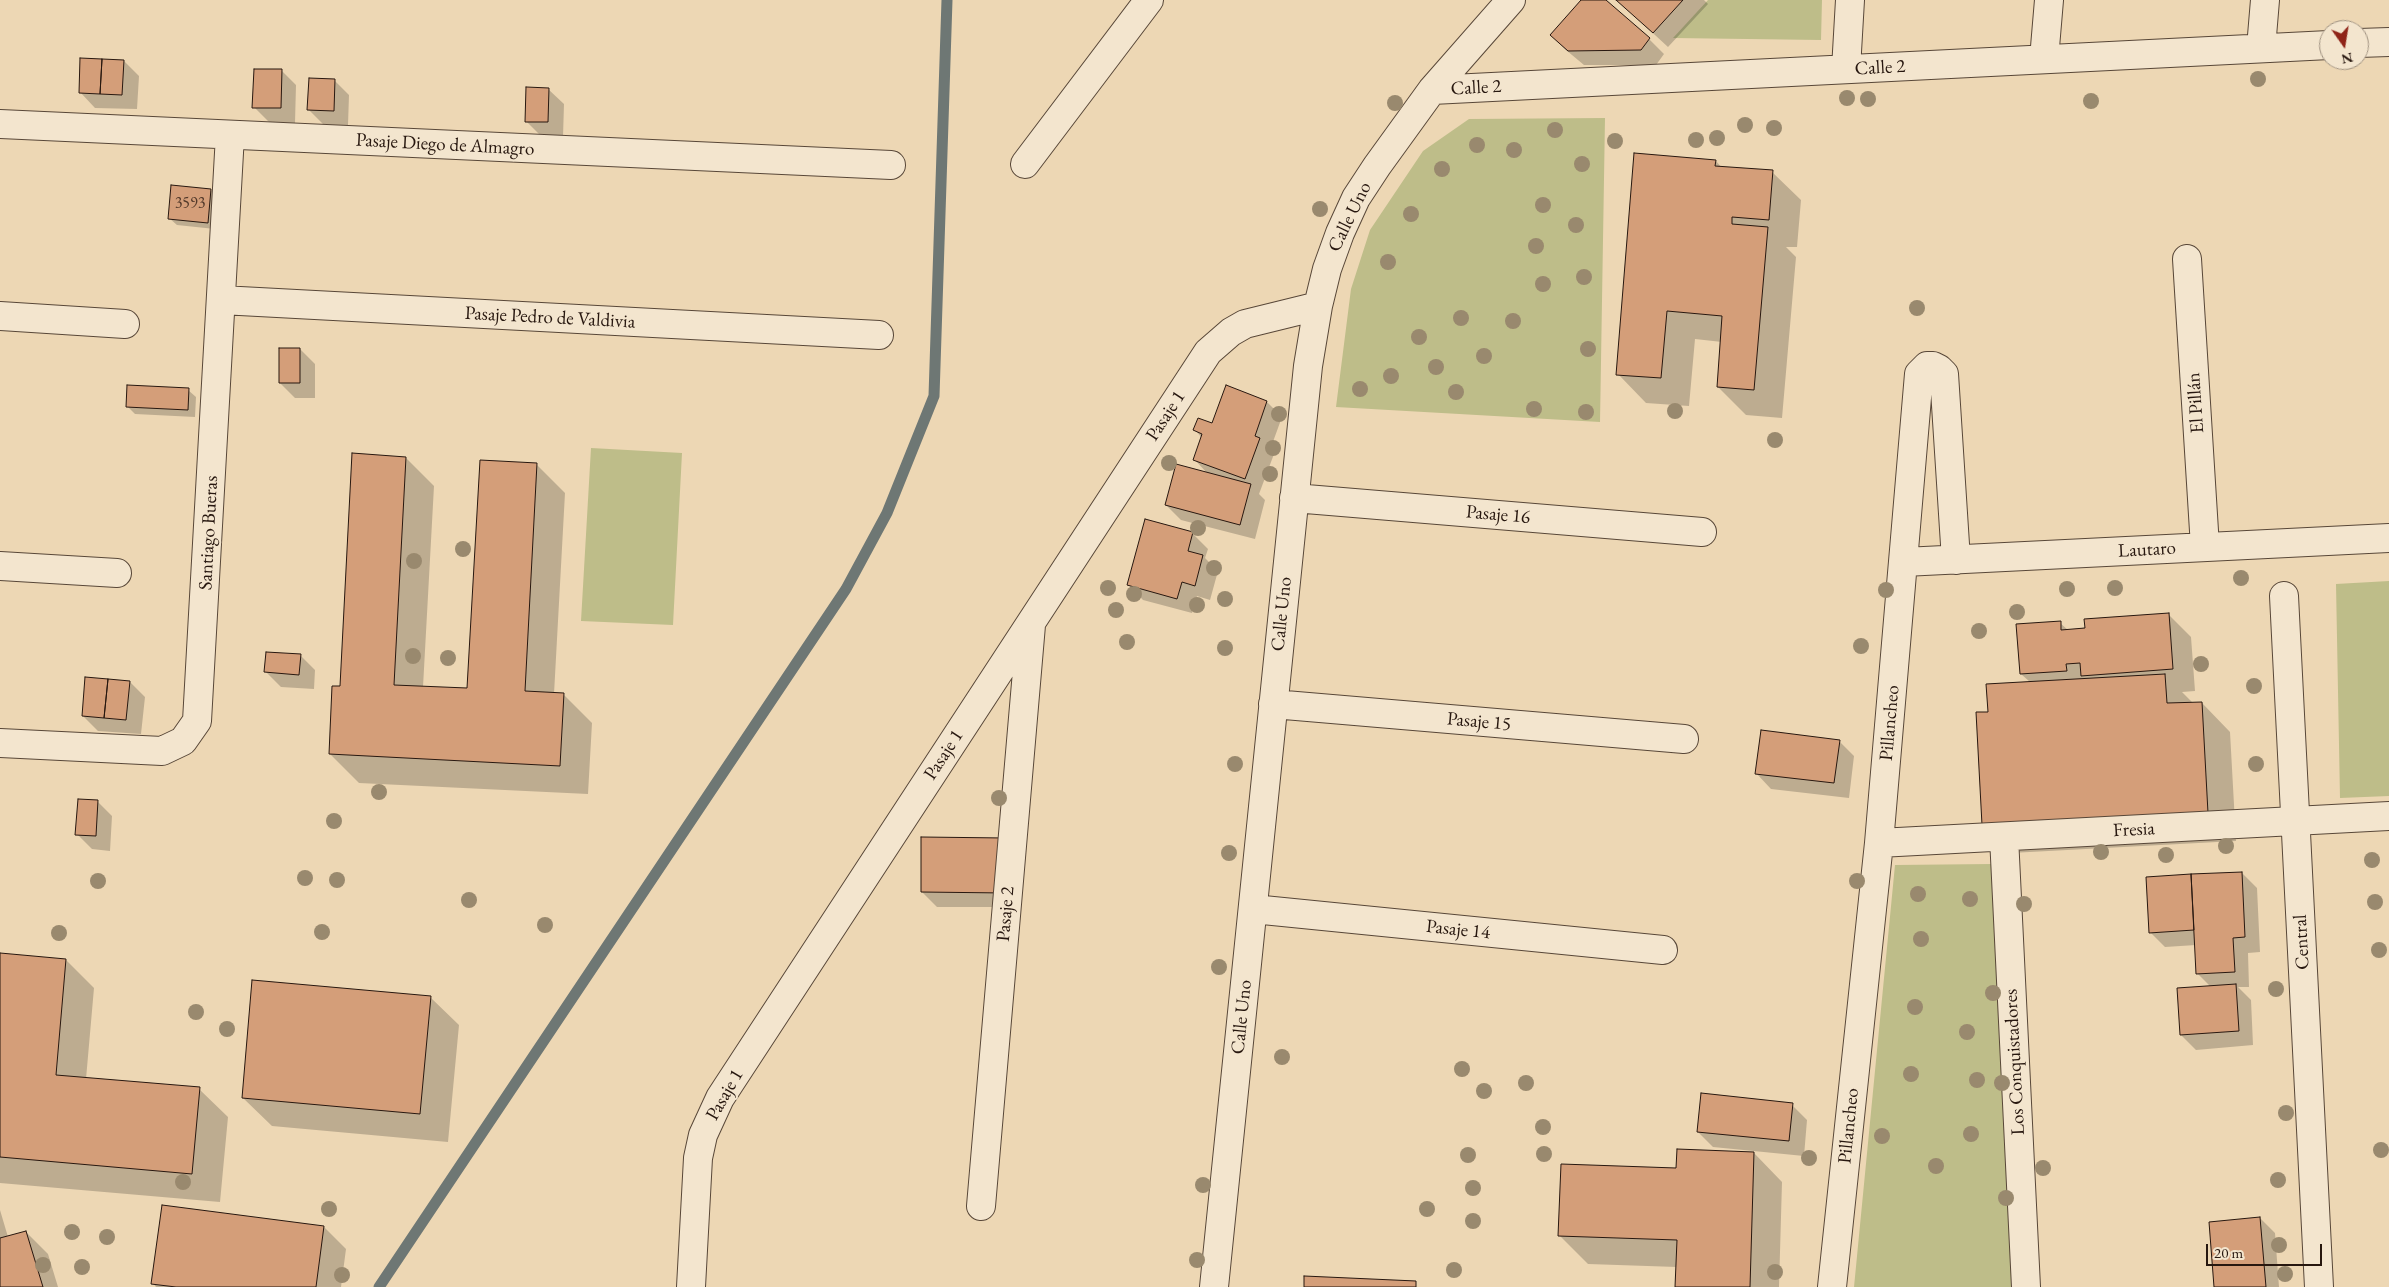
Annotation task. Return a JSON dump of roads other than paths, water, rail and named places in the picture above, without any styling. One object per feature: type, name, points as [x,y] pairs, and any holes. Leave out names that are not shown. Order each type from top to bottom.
[{"type":"street","points":[[1025,164],[1149,0]]},
{"type":"street","name":"Calle Uno","points":[[1214,1287],[1294,498],[1308,366],[1318,306],[1327,269],[1340,233],[1356,198],[1403,127],[1432,90],[1511,0]]},
{"type":"street","points":[[1846,69],[1850,0]]},
{"type":"street","points":[[2044,59],[2049,0]]},
{"type":"street","points":[[2261,48],[2265,0]]},
{"type":"street","points":[[2369,43],[2389,42]]},
{"type":"street","name":"Calle 2","points":[[1432,90],[2319,45]]},
{"type":"street","name":"Pasaje Diego de Almagro","points":[[0,124],[891,165]]},
{"type":"street","name":"Santiago Bueras","points":[[0,743],[162,751],[183,741],[197,721],[230,135]]},
{"type":"street","name":"El Pillán","points":[[2187,259],[2205,547]]},
{"type":"street","name":"Pasaje Pedro de Valdivia","points":[[221,300],[879,335]]},
{"type":"street","name":"Pasaje 1","points":[[691,1287],[698,1158],[710,1116],[1208,352],[1230,332],[1246,324],[1318,306]]},
{"type":"street","points":[[0,316],[125,324]]},
{"type":"street","name":"Pillancheo","points":[[1832,1287],[1879,843],[1904,562],[1918,374],[1927,366],[1940,369],[1944,374],[1956,560]]},
{"type":"street","name":"Pasaje 16","points":[[1294,498],[1702,532]]},
{"type":"street","name":"Lautaro","points":[[1904,562],[2389,538]]},
{"type":"street","points":[[0,566],[117,573]]},
{"type":"street","name":"Central","points":[[2284,596],[2319,1287]]},
{"type":"street","name":"Pasaje 2","points":[[981,1206],[1032,621]]},
{"type":"street","name":"Pasaje 15","points":[[1273,704],[1684,739]]},
{"type":"street","name":"Fresia","points":[[1879,843],[2389,816]]},
{"type":"street","name":"Los Conquistadores","points":[[2004,837],[2026,1287]]},
{"type":"street","name":"Pasaje 14","points":[[1252,909],[1663,950]]},
{"type":"waterway","points":[[379,1287],[846,589],[887,513],[934,396],[947,0]]}]
